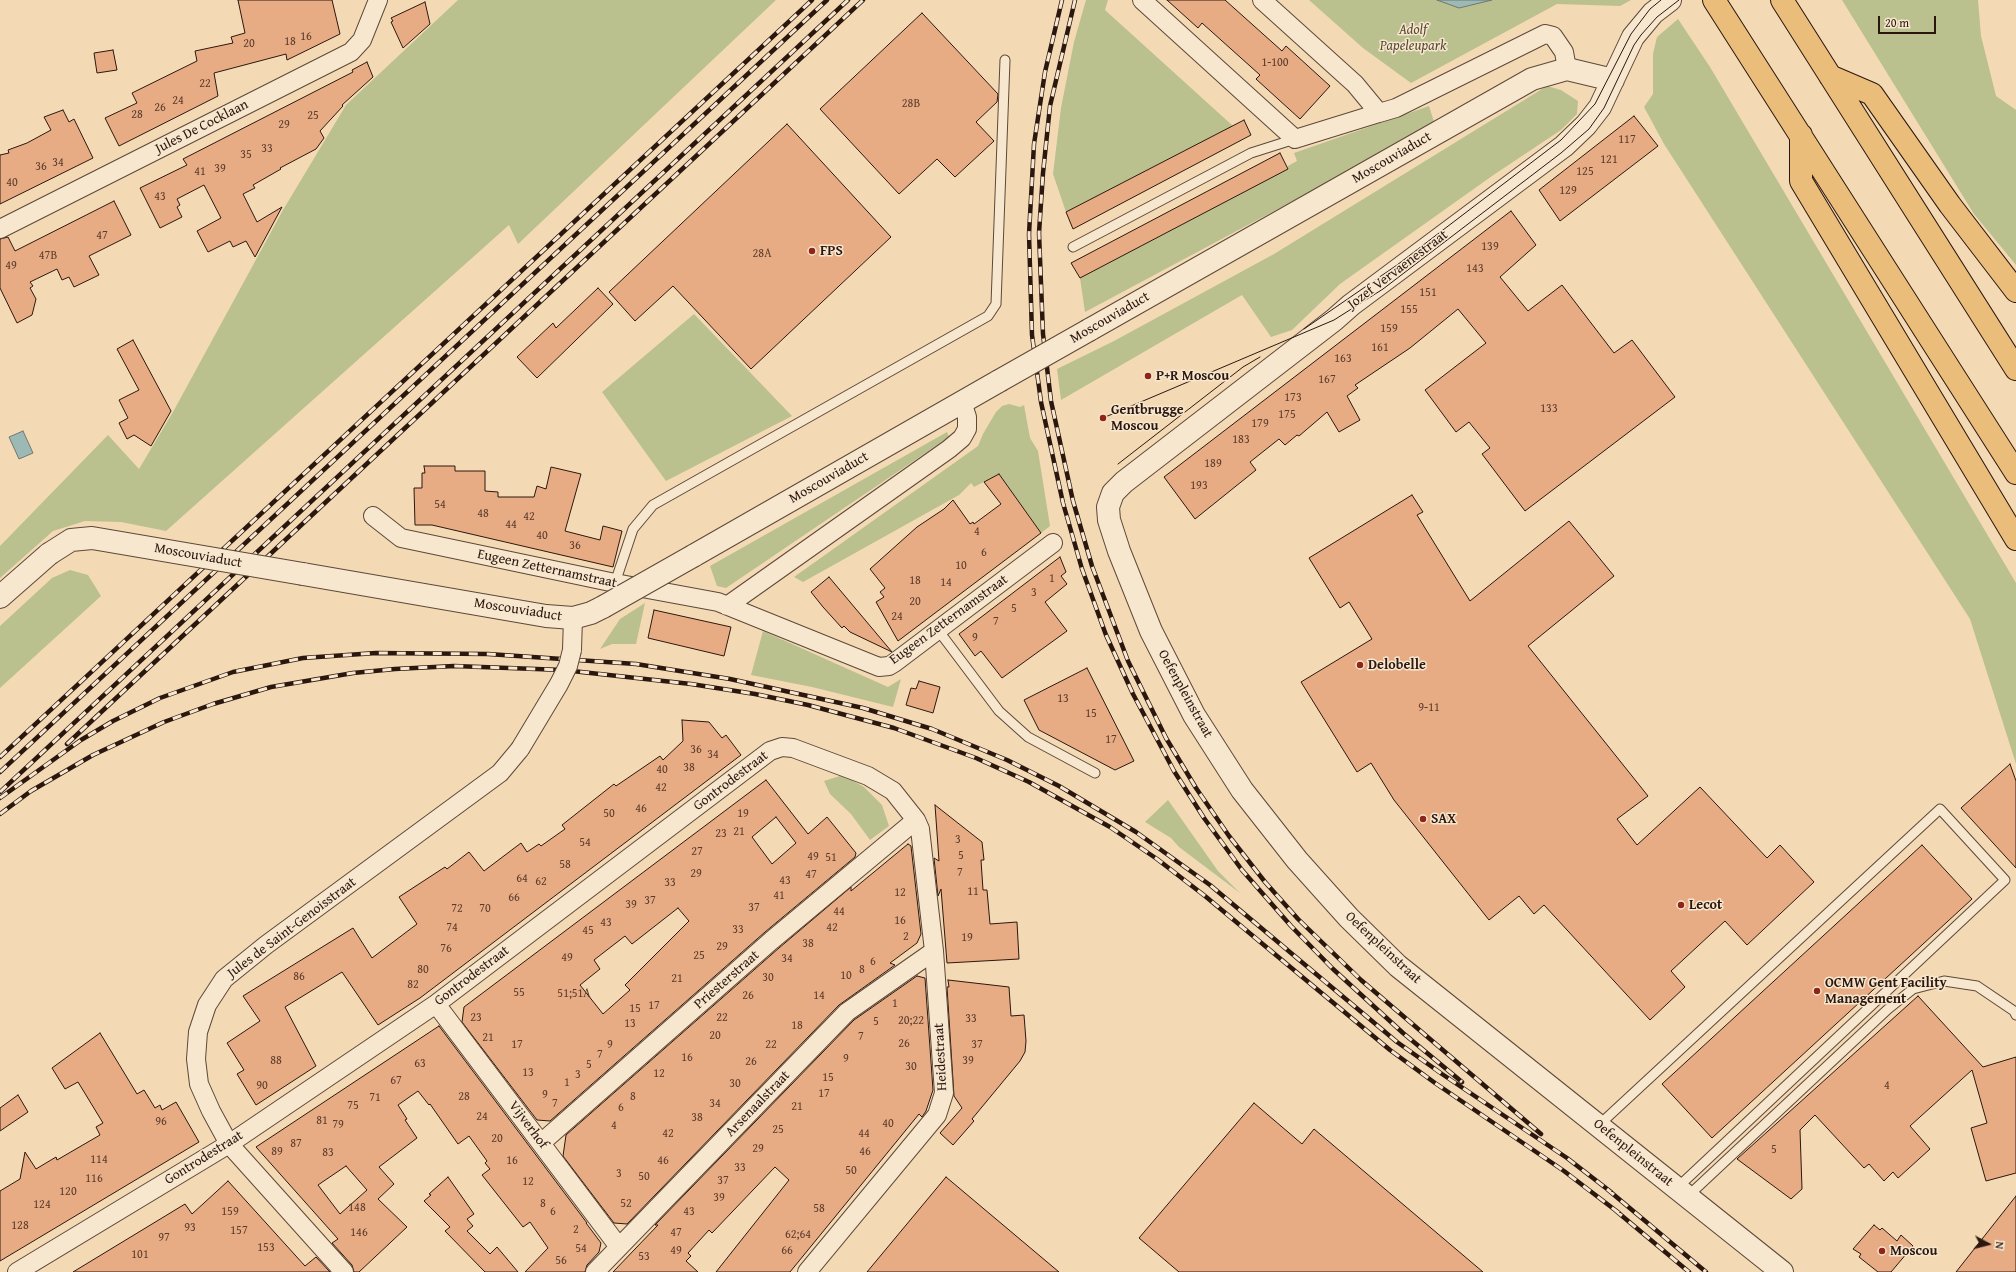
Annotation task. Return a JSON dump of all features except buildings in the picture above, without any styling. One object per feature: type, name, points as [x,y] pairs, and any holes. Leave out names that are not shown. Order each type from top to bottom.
[{"type":"highway","points":[[1714,0],[2016,473]]},
{"type":"highway","points":[[1787,7],[2016,369]]},
{"type":"highway","points":[[1830,76],[1872,94],[1950,205],[2016,291]]},
{"type":"highway","points":[[1801,135],[1801,181],[2016,539]]},
{"type":"street","name":"Jules De Cocklaan","points":[[0,228],[351,52],[362,40],[378,0]]},
{"type":"street","points":[[1142,0],[1295,139],[1396,108],[1544,34],[1553,36],[1564,52],[1568,69]]},
{"type":"street","points":[[1262,0],[1355,84],[1379,112]]},
{"type":"street","name":"Jozef Vervaenestraat","points":[[1109,520],[1108,507],[1113,493],[1120,486],[1334,320],[1350,305],[1564,146],[1586,125],[1600,107],[1633,38],[1653,13],[1670,0]]},
{"type":"street","name":"Moscouviaduct","points":[[0,597],[49,554],[71,540],[92,538],[546,616],[573,618],[591,613],[1532,79],[1568,69],[1613,80]]},
{"type":"street","points":[[727,606],[962,438],[967,429],[967,417],[962,402]]},
{"type":"street","name":"Eugeen Zetternamstraat","points":[[373,516],[401,538],[615,583],[718,602],[879,667],[894,663],[1053,543]]},
{"type":"street","name":"Oefenpleinstraat","points":[[1109,520],[1119,551],[1151,632],[1194,715],[1242,790],[1297,860],[1349,918],[1398,966],[1782,1272]]},
{"type":"street","name":"Jules de Saint-Genoisstraat","points":[[344,1272],[229,1144],[211,1111],[199,1084],[196,1059],[198,1032],[207,1005],[224,980],[266,944],[500,773],[520,749],[559,684],[568,666],[572,650],[573,618]]},
{"type":"street","name":"Gontrodestraat","points":[[17,1272],[229,1144],[436,1004],[770,751],[782,747],[793,748],[868,776],[894,791],[916,820]]},
{"type":"street","name":"Heidestraat","points":[[807,1272],[937,1115],[944,1093],[934,951],[924,850],[920,829],[916,820]]},
{"type":"street","name":"Priesterstraat","points":[[541,1144],[772,940],[916,820]]},
{"type":"street","name":"Arsenaalstraat","points":[[595,1272],[847,1012],[934,951]]},
{"type":"street","name":"Vijverhof","points":[[436,1004],[619,1247]]},
{"type":"lane","points":[[615,583],[633,529],[653,505],[988,316],[996,304],[1005,60]]},
{"type":"lane","points":[[1073,247],[1251,153],[1295,139]]},
{"type":"lane","points":[[938,630],[999,711],[1028,737],[1095,773]]},
{"type":"lane","points":[[1599,1126],[1940,809],[2005,880],[1682,1192]]},
{"type":"lane","points":[[1682,1192],[1888,1009],[1913,989],[1944,981],[1977,986],[2014,1011],[2016,1015]]},
{"type":"green space","points":[[458,0],[776,0],[518,244],[509,225],[166,531],[121,522],[85,521],[53,531],[0,578],[0,546],[108,435],[139,469],[173,412],[283,210],[346,105]]},
{"type":"green space","points":[[1086,0],[1108,0],[1105,10],[1233,126],[1066,212],[1053,174],[1061,108],[1074,42]]},
{"type":"green space","name":"Adolf Papeleupark","points":[[1309,0],[1631,0],[1620,6],[1557,4],[1411,83],[1363,48]]},
{"type":"green space","points":[[1842,0],[1978,0],[1981,36],[1996,96],[2016,110],[2016,265],[1974,214]]},
{"type":"green space","points":[[1678,19],[1710,67],[2016,583],[2016,764],[1970,619],[1664,144],[1644,107],[1653,94],[1653,54],[1657,37]]},
{"type":"green space","points":[[1547,86],[1561,90],[1578,101],[1577,114],[1561,130],[1492,176],[1340,284],[1292,330],[1271,337],[1242,295],[1061,400],[1057,369],[1114,341],[1274,254]]},
{"type":"green space","points":[[1429,106],[1435,125],[1085,312],[1080,278],[1288,169],[1288,166],[1297,161],[1294,153]]},
{"type":"green space","points":[[694,314],[792,416],[666,481],[602,392]]},
{"type":"green space","points":[[1009,404],[1020,407],[1024,405],[1030,438],[1038,451],[1050,526],[1041,533],[999,474],[974,487],[971,483],[959,495],[803,582],[794,577],[978,446],[996,412],[1002,406]]},
{"type":"green space","points":[[947,432],[949,437],[726,588],[717,586],[710,566]]},
{"type":"green space","points":[[70,570],[88,575],[101,596],[0,688],[0,626],[52,578]]},
{"type":"green space","points":[[645,603],[636,644],[612,644],[600,649],[620,619]]},
{"type":"green space","points":[[763,631],[888,687],[901,679],[893,707],[812,687],[751,675]]},
{"type":"green space","points":[[843,775],[864,787],[882,805],[889,826],[870,840],[851,814],[830,794],[824,781]]},
{"type":"green space","points":[[1168,800],[1218,871],[1240,893],[1179,847],[1171,838],[1145,822]]},
{"type":"water","points":[[1437,0],[1492,0],[1459,8]]},
{"type":"water","points":[[23,431],[33,453],[19,459],[9,437]]},
{"type":"tram line","points":[[1304,329],[1397,265],[1561,140],[1595,104],[1631,34],[1650,9],[1661,0]]},
{"type":"tram line","points":[[1103,418],[1334,320],[1383,289],[1561,153],[1589,129],[1604,108],[1634,45],[1657,17],[1679,0]]},
{"type":"tram line","points":[[1118,464],[1243,367],[1260,357]]},
{"type":"railway","points":[[0,757],[812,0]]},
{"type":"railway","points":[[0,772],[827,0]]},
{"type":"railway","points":[[0,792],[848,0]]},
{"type":"railway","points":[[67,744],[863,0]]},
{"type":"railway","points":[[1062,0],[1045,72],[1034,144],[1029,234],[1032,335],[1041,402],[1063,503],[1082,569],[1106,635],[1133,694],[1174,771],[1204,818],[1242,870],[1291,926],[1333,969],[1403,1033],[1462,1082]]},
{"type":"railway","points":[[1075,0],[1050,106],[1043,173],[1039,233],[1043,334],[1051,401],[1073,501],[1092,566],[1128,661],[1166,738],[1196,788],[1229,836],[1265,882],[1298,919],[1361,980],[1541,1134]]},
{"type":"railway","points":[[0,798],[81,740],[113,721],[160,698],[233,672],[303,658],[376,653],[488,654],[636,664],[730,679],[863,708],[932,729],[1007,760],[1059,786],[1136,832],[1210,885],[1397,1042],[1567,1158],[1611,1192]]},
{"type":"railway","points":[[0,814],[31,791],[93,755],[164,722],[213,704],[271,687],[353,673],[454,666],[563,670],[691,684],[755,694],[808,705],[894,728],[976,758],[1029,782],[1110,827],[1157,859],[1205,896],[1390,1050],[1435,1083],[1564,1171],[1619,1213]]},
{"type":"railway","points":[[1607,1189],[1706,1272]]},
{"type":"railway","points":[[1615,1210],[1689,1272]]},
{"type":"place","name":"FPS","points":[[812,251]]},
{"type":"place","name":"P+R Moscou","points":[[1148,376]]},
{"type":"place","name":"Gentbrugge Moscou","points":[[1103,418]]},
{"type":"place","name":"Delobelle","points":[[1360,665]]},
{"type":"place","name":"SAX","points":[[1423,819]]},
{"type":"place","name":"Lecot","points":[[1681,905]]},
{"type":"place","name":"OCMW Gent Facility Management","points":[[1817,991]]},
{"type":"place","name":"Moscou","points":[[1882,1251]]}]
